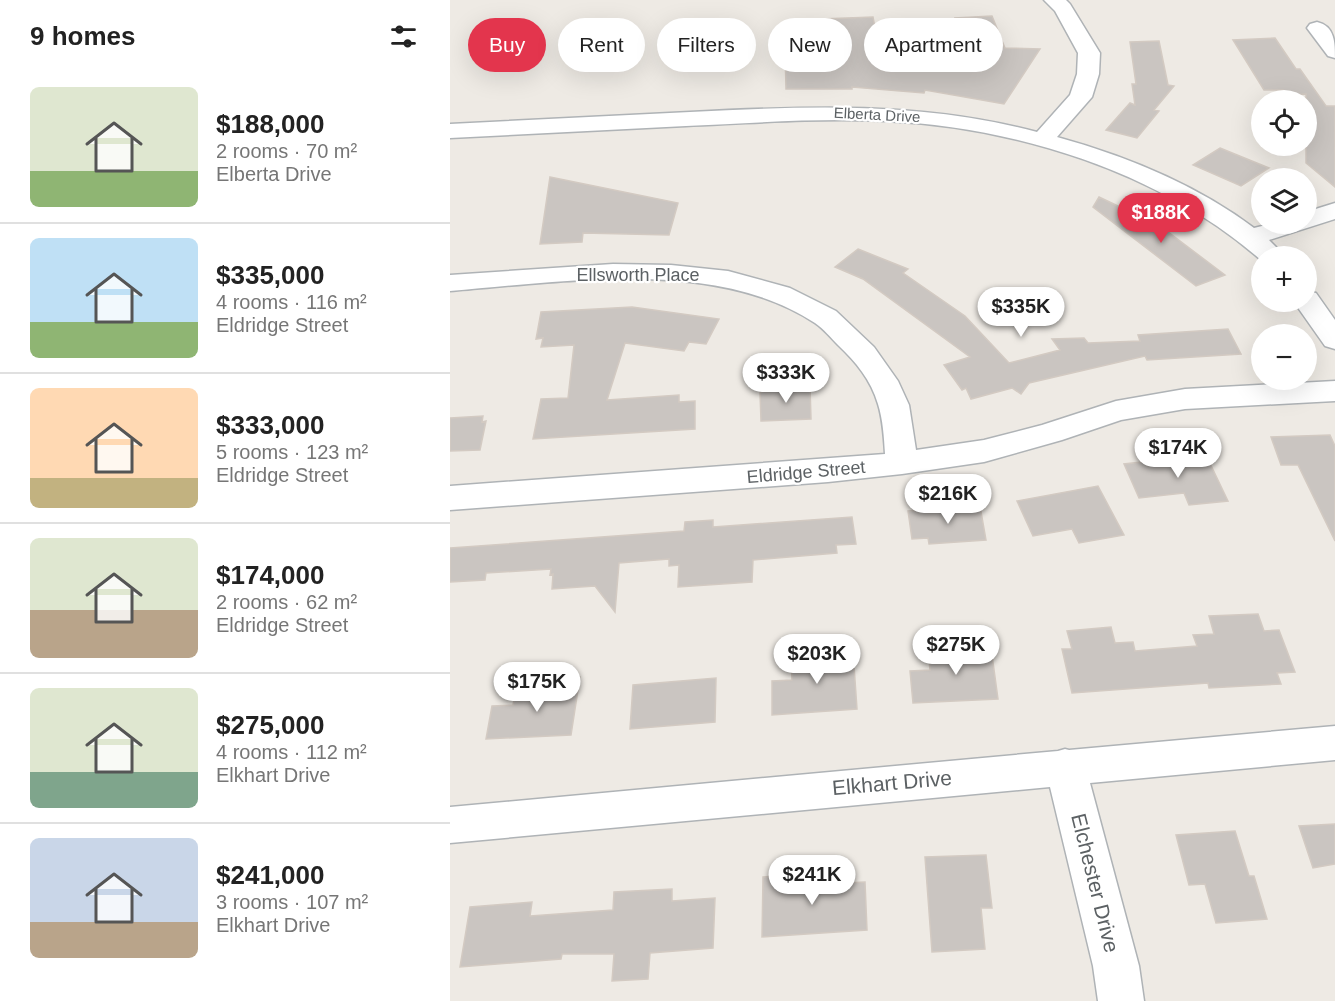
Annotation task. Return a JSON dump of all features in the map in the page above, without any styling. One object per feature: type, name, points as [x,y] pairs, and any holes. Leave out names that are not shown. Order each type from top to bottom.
[{"type":"street","points":[[1043,139],[1081,97],[1088,74],[1089,53],[1063,8],[1054,0]]},
{"type":"street","points":[[1317,28],[1335,52]]},
{"type":"street","name":"Elberta Drive","points":[[450,131],[853,113],[915,116],[976,124],[1043,139],[1096,157],[1152,180],[1187,197],[1252,237],[1261,246]]},
{"type":"street","points":[[1317,217],[1335,212]]},
{"type":"street","points":[[1252,237],[1262,234]]},
{"type":"street","name":"Ellsworth Place","points":[[450,283],[658,272],[706,275],[756,285],[805,304],[849,333],[876,367],[896,411],[902,463]]},
{"type":"street","points":[[1315,312],[1335,340]]},
{"type":"street","name":"Eldridge Street","points":[[450,498],[828,471],[902,463],[984,451],[1051,433],[1116,411],[1185,399],[1335,391]]},
{"type":"street","name":"Elkhart Drive","points":[[450,825],[1335,742]]},
{"type":"street","name":"Elchester Drive","points":[[1065,766],[1116,966],[1121,1001]]},
{"type":"building","points":[[992,16],[993,18],[955,18]]},
{"type":"building","points":[[873,17],[864,18],[864,72],[1003,72],[1003,43],[1005,48],[1040,49],[1004,104],[925,90],[924,93],[852,87],[852,89],[786,89],[786,72],[852,72],[852,18],[847,18]]},
{"type":"building","points":[[1275,38],[1296,69],[1300,69],[1315,90],[1264,90],[1233,40]]},
{"type":"building","points":[[1159,41],[1168,85],[1174,86],[1154,110],[1159,111],[1137,138],[1106,130],[1130,103],[1135,105],[1132,84],[1136,84],[1130,42]]},
{"type":"building","points":[[1317,93],[1326,106],[1335,106],[1335,187],[1317,172],[1317,168],[1312,168],[1306,163],[1306,156],[1317,156]]},
{"type":"building","points":[[1220,148],[1269,168],[1251,168],[1251,180],[1241,186],[1193,165]]},
{"type":"building","points":[[550,177],[678,203],[669,235],[583,233],[582,242],[540,244]]},
{"type":"building","points":[[1099,197],[1160,226],[1225,275],[1196,286],[1093,207]]},
{"type":"building","points":[[858,249],[908,269],[903,273],[965,316],[1009,363],[1060,350],[1052,339],[1084,338],[1088,343],[1140,341],[1138,335],[1228,329],[1241,354],[1147,360],[1145,356],[1029,383],[1021,394],[1012,388],[971,399],[966,388],[962,390],[944,365],[970,357],[863,279],[835,267]]},
{"type":"building","points":[[632,307],[719,319],[706,344],[689,342],[684,351],[625,343],[607,400],[679,395],[679,402],[695,401],[695,429],[533,439],[541,399],[568,398],[574,345],[541,347],[543,338],[536,339],[541,312]]},
{"type":"building","points":[[810,386],[811,419],[761,421],[760,393],[771,388]]},
{"type":"building","points":[[483,416],[482,422],[486,421],[480,450],[450,451],[450,418]]},
{"type":"building","points":[[1330,435],[1335,446],[1335,541],[1298,465],[1281,465],[1271,437]]},
{"type":"building","points":[[1206,455],[1228,501],[1189,505],[1184,493],[1139,498],[1124,464]]},
{"type":"building","points":[[1098,486],[1124,535],[1079,543],[1072,529],[1033,536],[1017,501]]},
{"type":"building","points":[[980,506],[986,540],[929,544],[928,538],[912,539],[908,511]]},
{"type":"building","points":[[852,517],[856,544],[836,545],[837,553],[753,560],[752,582],[678,587],[679,565],[669,566],[669,559],[619,563],[615,612],[595,586],[552,589],[551,569],[486,573],[485,580],[450,582],[450,548],[684,531],[685,522],[713,520],[713,527]]},
{"type":"building","points":[[1258,614],[1264,631],[1279,630],[1295,672],[1277,673],[1281,684],[1209,688],[1208,683],[1072,693],[1062,649],[1072,649],[1067,631],[1111,627],[1115,643],[1133,642],[1135,651],[1197,646],[1193,635],[1214,634],[1209,616]]},
{"type":"building","points":[[975,641],[977,655],[992,655],[998,699],[913,703],[910,671],[930,670],[929,660],[941,659],[939,642]]},
{"type":"building","points":[[853,651],[857,709],[772,715],[772,681],[792,680],[791,659],[822,656],[821,653]]},
{"type":"building","points":[[580,677],[571,735],[486,739],[492,706],[513,705],[515,695],[547,693],[549,678]]},
{"type":"building","points":[[716,678],[715,722],[630,729],[633,685]]},
{"type":"building","points":[[1335,824],[1335,864],[1313,868],[1299,826]]},
{"type":"building","points":[[1235,831],[1249,876],[1254,876],[1267,919],[1216,923],[1205,884],[1189,885],[1176,835]]},
{"type":"building","points":[[986,855],[992,908],[981,908],[985,949],[932,952],[925,857]]},
{"type":"building","points":[[822,873],[823,884],[865,882],[867,930],[762,937],[763,877]]},
{"type":"building","points":[[672,889],[672,901],[715,898],[713,948],[650,953],[648,979],[612,981],[614,954],[562,954],[561,959],[460,967],[470,907],[532,902],[530,916],[613,910],[614,892]]}]
